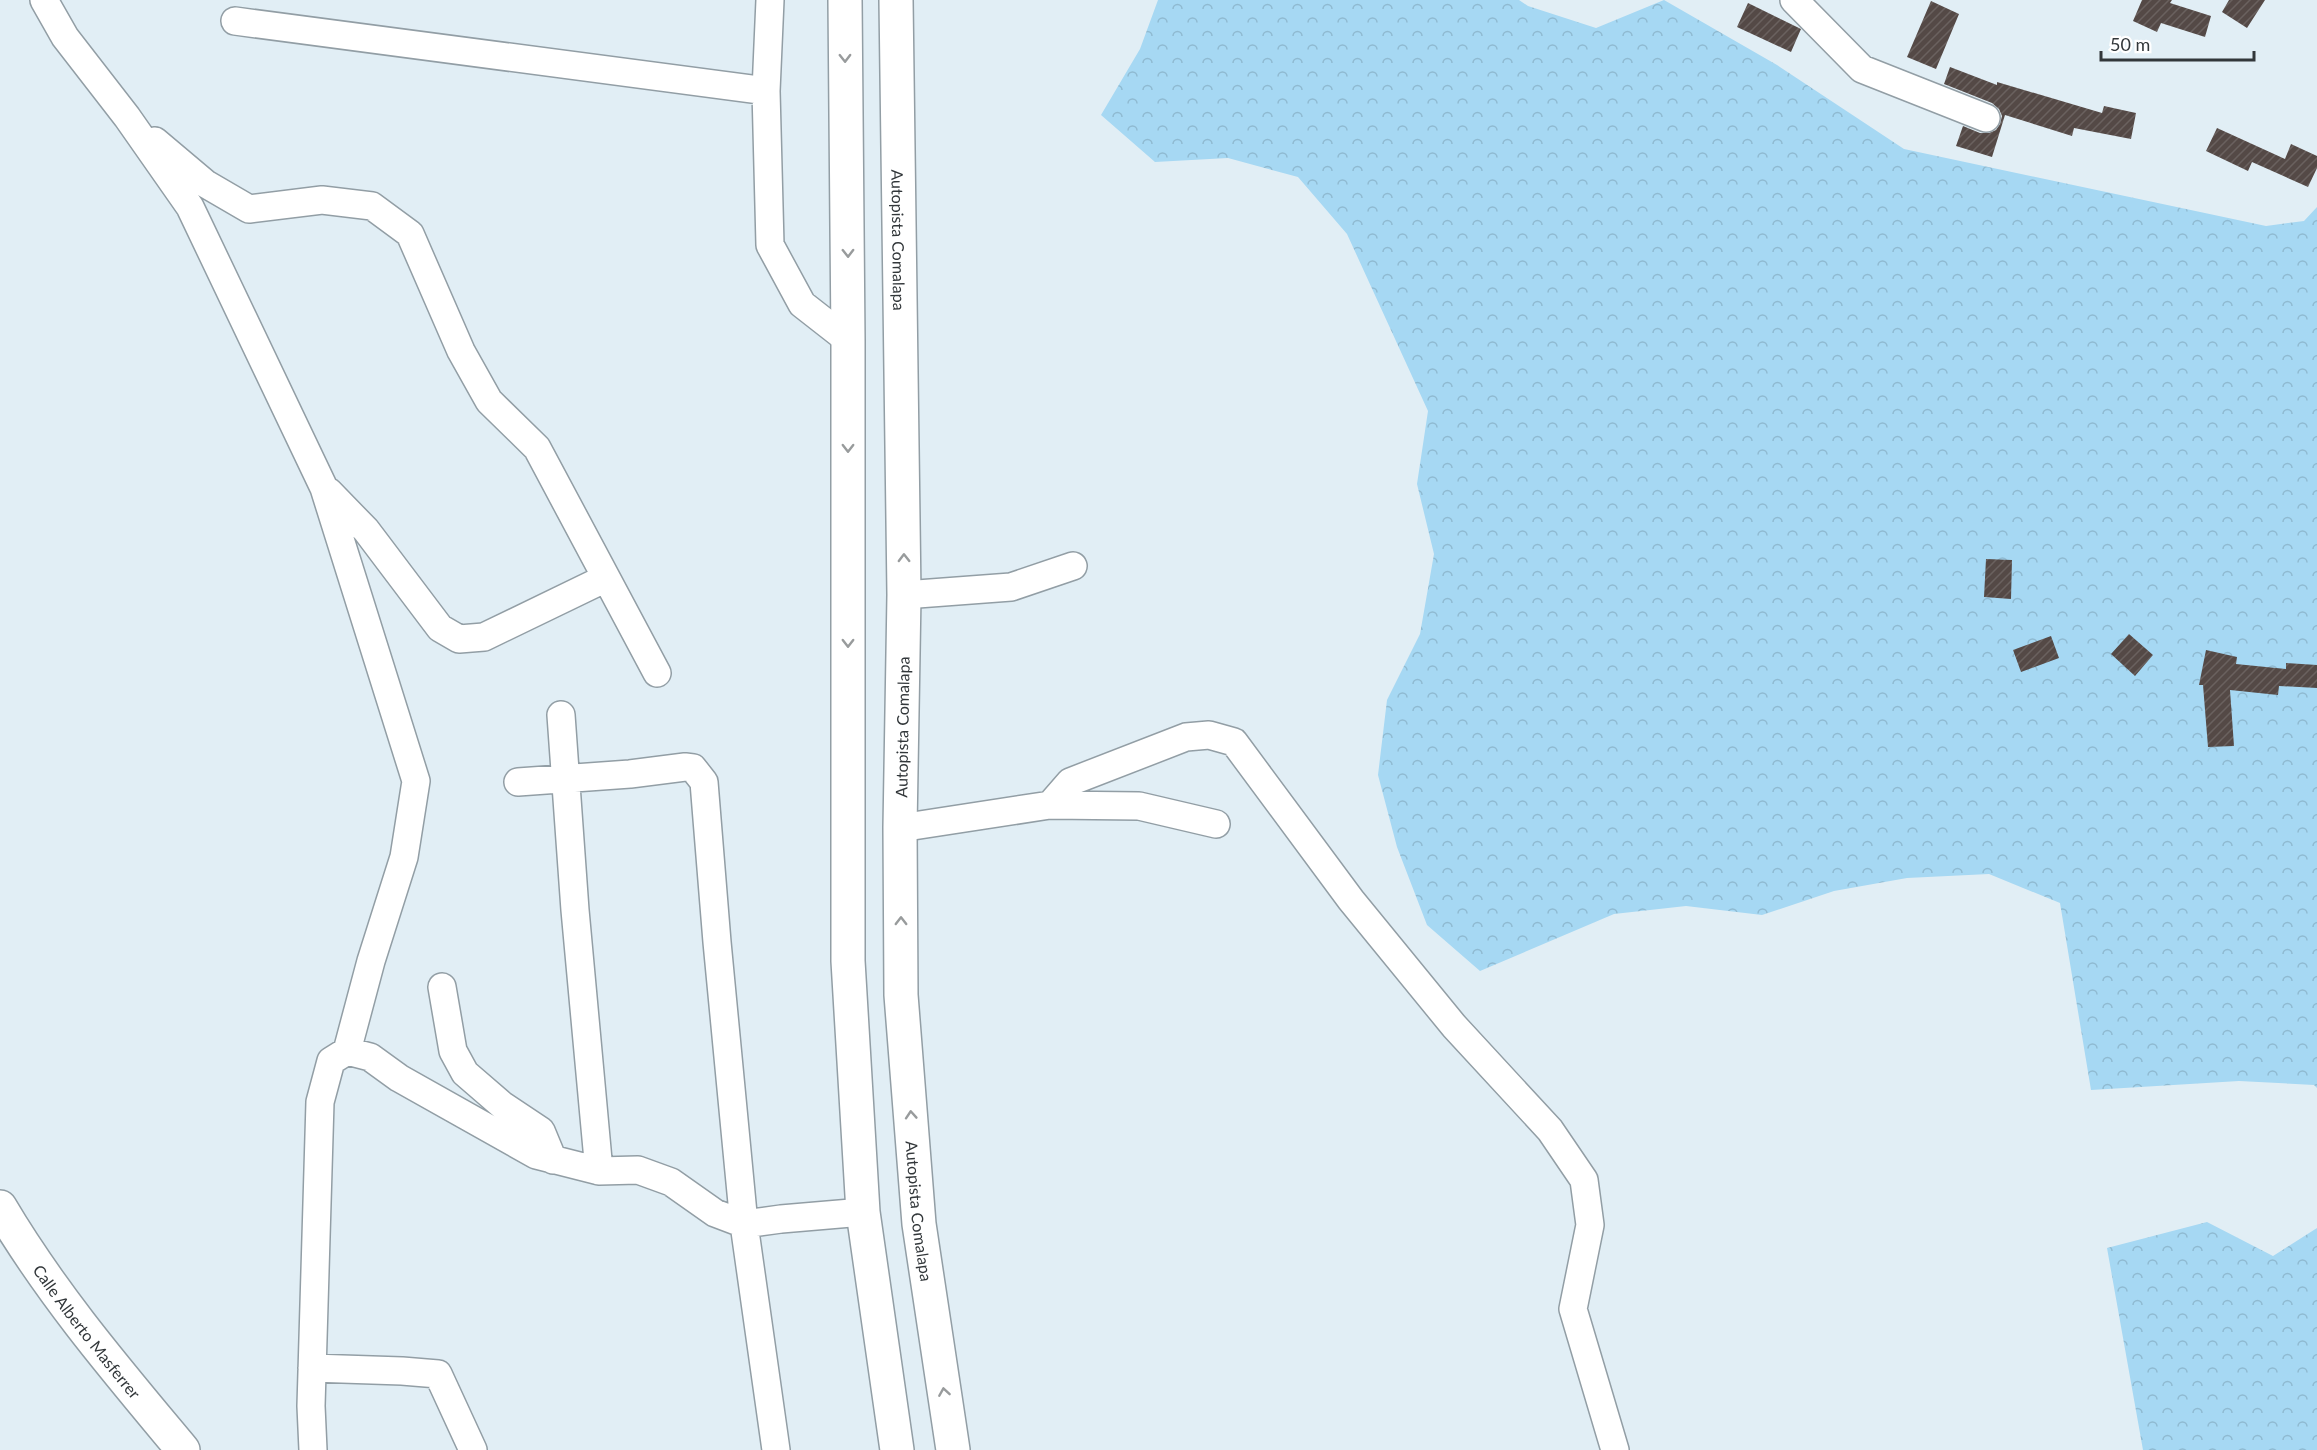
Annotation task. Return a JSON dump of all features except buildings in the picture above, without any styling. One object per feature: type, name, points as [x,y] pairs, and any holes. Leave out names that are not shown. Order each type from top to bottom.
[{"type":"main road","points":[[845,0],[849,340],[848,962],[863,1212],[897,1450]]},
{"type":"main road","name":"Autopista Comalapa","points":[[896,0],[904,595],[900,828],[901,995],[919,1224],[953,1450]]},
{"type":"main road","name":"Calle Alberto Masferrer","points":[[0,1207],[50,1285],[91,1340],[183,1450]]},
{"type":"street","points":[[44,0],[65,37],[127,117],[190,207],[324,488],[416,781],[404,857],[371,961],[347,1051],[331,1061],[320,1102],[311,1406],[314,1450]]},
{"type":"street","points":[[770,0],[766,91],[770,245],[802,304],[849,340]]},
{"type":"street","points":[[1794,0],[1862,69],[1986,118]]},
{"type":"street","points":[[235,21],[766,91]]},
{"type":"street","points":[[127,117],[206,184],[249,209],[322,200],[372,206],[410,234],[461,351],[489,401],[537,448],[657,673]]},
{"type":"street","points":[[324,488],[366,530],[440,628],[459,639],[484,637],[606,578]]},
{"type":"street","points":[[904,595],[1011,587],[1072,566]]},
{"type":"street","points":[[561,715],[575,910],[599,1171]]},
{"type":"street","points":[[1050,805],[1070,782],[1186,737],[1209,735],[1234,742],[1351,900],[1454,1026],[1550,1130],[1584,1180],[1590,1225],[1573,1309],[1615,1450]]},
{"type":"street","points":[[518,782],[630,774],[685,767],[693,768],[704,782],[744,1224],[776,1450]]},
{"type":"street","points":[[900,828],[1050,805],[1139,806],[1216,824]]},
{"type":"street","points":[[442,987],[453,1051],[465,1073],[502,1105],[541,1131],[553,1160]]},
{"type":"street","points":[[347,1051],[370,1057],[399,1078],[536,1155],[599,1171],[638,1170],[671,1182],[715,1213],[744,1224],[863,1212]]},
{"type":"street","points":[[312,1368],[438,1374],[473,1450]]},
{"type":"green space","points":[[1158,0],[1519,0],[1528,6],[1596,28],[1664,0],[1777,65],[1904,149],[2266,226],[2304,221],[2317,207],[2317,1088],[2314,1085],[2239,1081],[2091,1090],[2060,903],[1989,874],[1907,878],[1834,891],[1762,915],[1686,906],[1614,914],[1480,971],[1427,925],[1397,847],[1378,775],[1387,700],[1420,634],[1434,554],[1417,484],[1428,411],[1347,234],[1298,177],[1228,158],[1155,162],[1101,115],[1140,49]]},
{"type":"green space","points":[[2207,1222],[2273,1256],[2317,1228],[2317,1450],[2143,1450],[2107,1248]]}]
